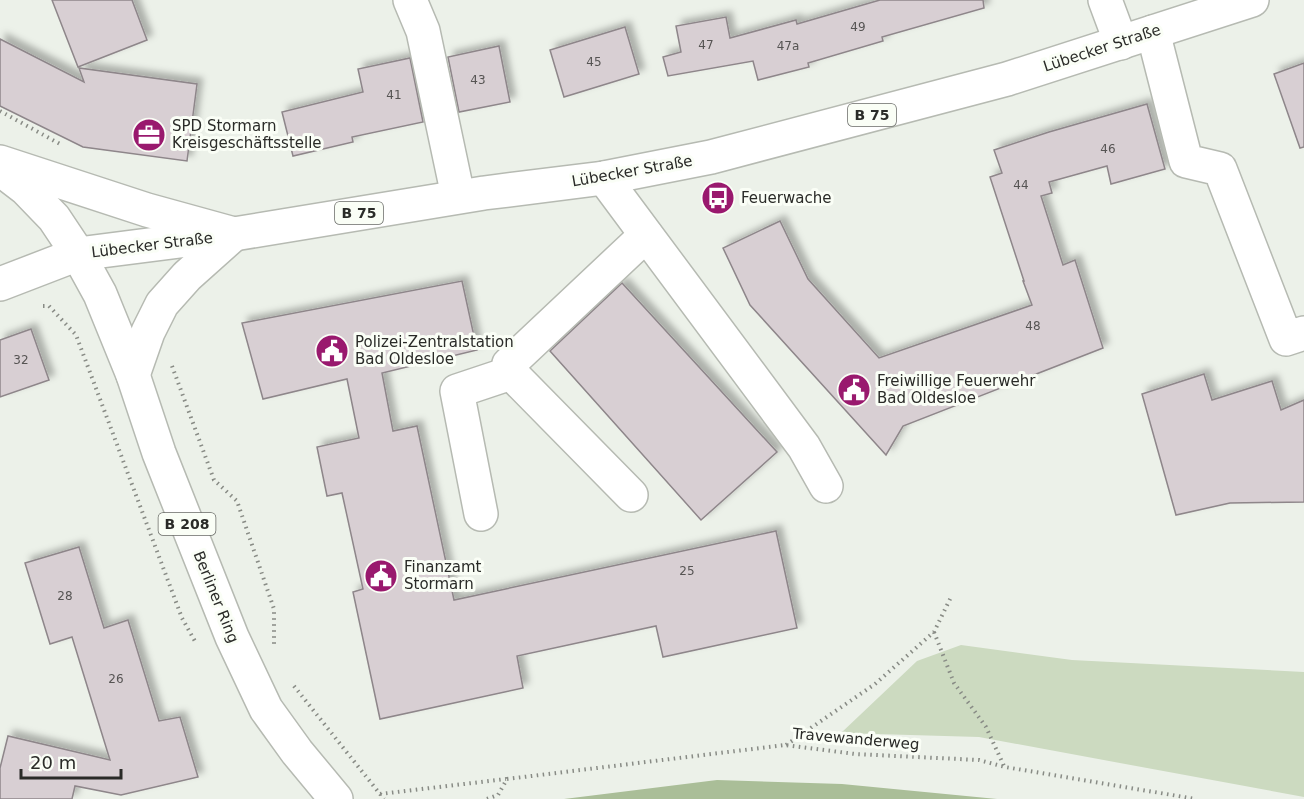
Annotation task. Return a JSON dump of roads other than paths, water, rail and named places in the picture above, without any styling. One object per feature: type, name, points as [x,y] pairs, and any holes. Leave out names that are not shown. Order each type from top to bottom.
[{"type":"main road","points":[[410,0],[423,31],[458,196]]},
{"type":"main road","points":[[1105,0],[1121,43]]},
{"type":"main road","name":"Lübecker Straße","points":[[0,284],[78,254],[234,234],[458,196],[604,178],[711,157],[1006,79],[1252,0]]},
{"type":"main road","points":[[1153,32],[1186,161],[1220,169],[1286,339],[1304,333]]},
{"type":"main road","points":[[0,162],[147,210],[234,234]]},
{"type":"main road","name":"Berliner Ring","points":[[0,169],[26,189],[54,218],[78,254],[100,294],[134,375],[159,453],[232,637],[266,709],[297,752],[336,799]]},
{"type":"main road","points":[[604,178],[804,447],[826,486]]},
{"type":"main road","points":[[134,375],[148,332],[162,304],[187,276],[234,234]]},
{"type":"main road","points":[[631,495],[511,373],[509,364],[646,236]]},
{"type":"main road","points":[[481,514],[457,391],[511,373]]},
{"type":"place","name":"SPD Stormarn Kreisgeschäftsstelle","points":[[149,135]]},
{"type":"place","name":"Feuerwache","points":[[718,198]]},
{"type":"place","name":"Polizei-Zentralstation Bad Oldesloe","points":[[332,351]]},
{"type":"place","name":"Freiwillige Feuerwehr Bad Oldesloe","points":[[854,390]]},
{"type":"place","name":"Finanzamt Stormarn","points":[[381,576]]}]
